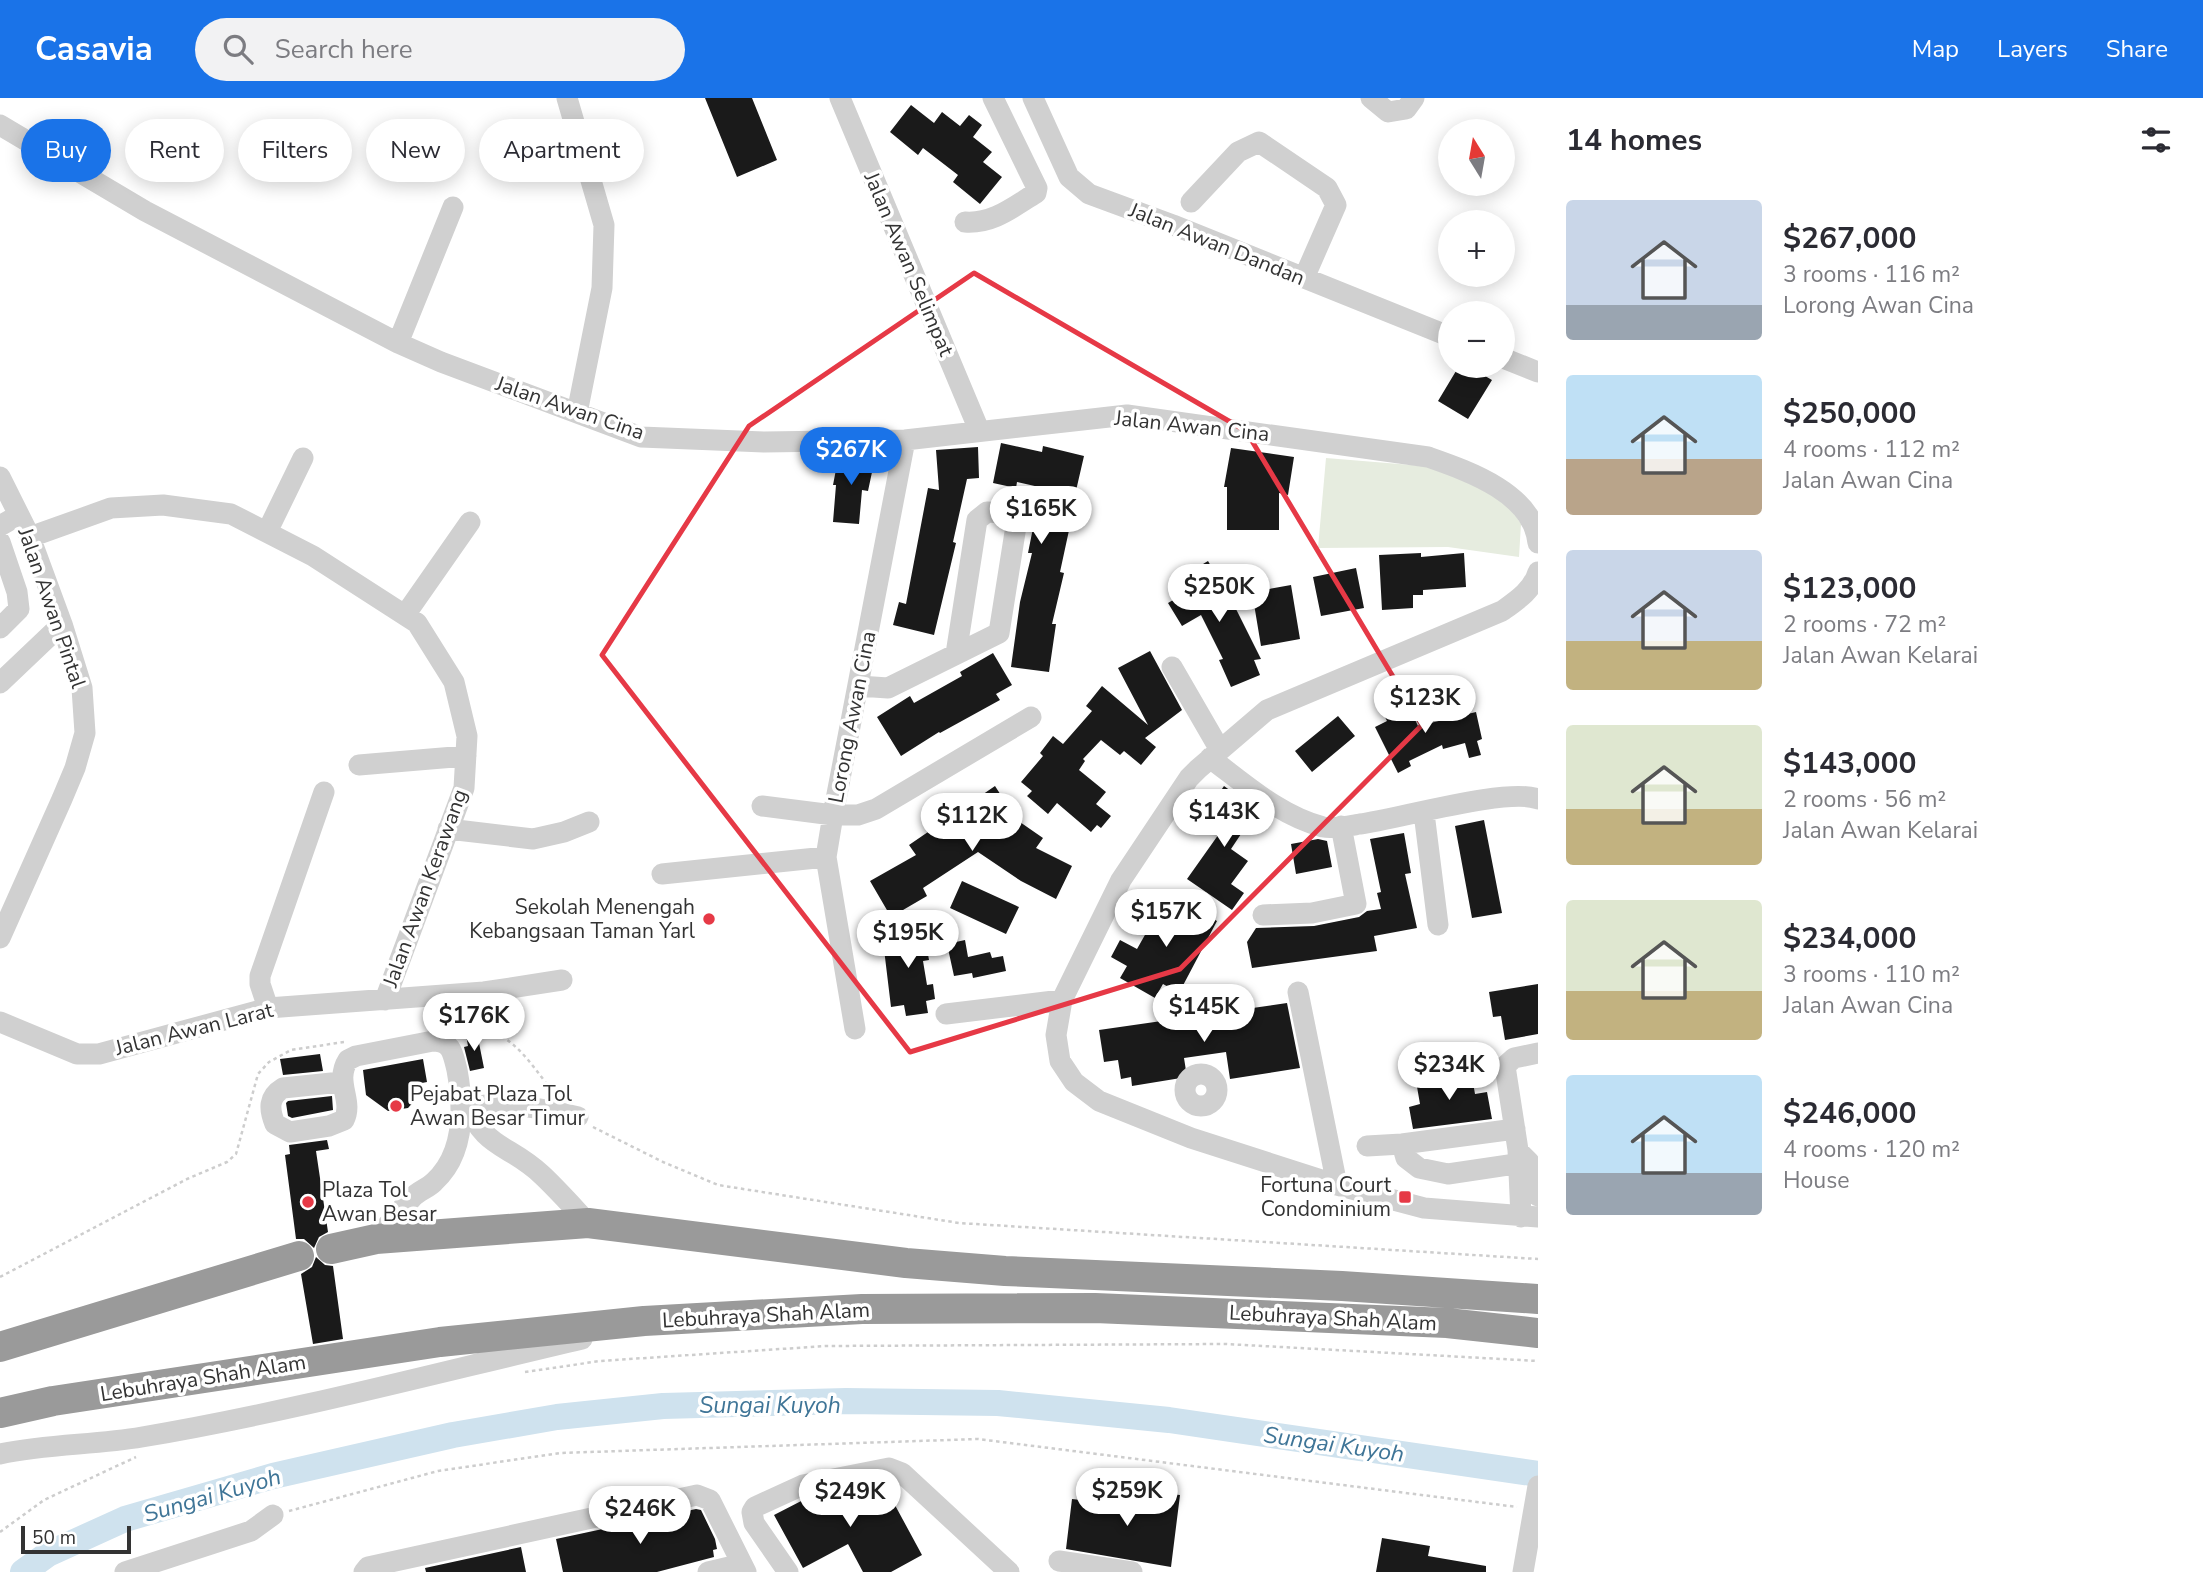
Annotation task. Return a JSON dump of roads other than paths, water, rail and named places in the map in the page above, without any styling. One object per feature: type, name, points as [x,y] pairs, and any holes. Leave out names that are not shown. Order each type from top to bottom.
[{"type":"highway","name":"Lebuhraya Shah Alam","points":[[331,1249],[376,1239],[588,1223],[955,1267],[1342,1286],[1538,1299]]},
{"type":"highway","points":[[0,1348],[299,1256]]},
{"type":"highway","name":"Lebuhraya Shah Alam","points":[[0,1413],[53,1401],[440,1342],[670,1320],[862,1310],[1095,1308],[1447,1323],[1538,1333]]},
{"type":"street","points":[[567,98],[573,119]]},
{"type":"street","name":"Jalan Awan Selimpat","points":[[840,98],[979,430]]},
{"type":"street","points":[[965,222],[979,223],[992,219],[1036,193],[1037,188],[993,98]]},
{"type":"street","name":"Jalan Awan Dandan","points":[[1033,98],[1069,177],[1089,194],[1438,332]]},
{"type":"street","points":[[1371,98],[1388,112],[1406,109],[1414,98]]},
{"type":"street","name":"Jalan Awan Cina","points":[[0,125],[145,211],[398,343],[441,362],[641,436],[764,442],[905,440],[1127,415],[1428,457],[1467,470],[1504,491],[1526,513],[1538,543]]},
{"type":"street","points":[[1191,202],[1238,152],[1259,142],[1327,188],[1336,205],[1304,278]]},
{"type":"street","points":[[578,413],[601,288],[604,225],[591,182]]},
{"type":"street","points":[[398,343],[453,207]]},
{"type":"street","points":[[1515,363],[1538,372]]},
{"type":"street","name":"Lorong Awan Cina","points":[[905,440],[833,814],[858,816],[876,809],[1031,717]]},
{"type":"street","points":[[267,533],[303,458]]},
{"type":"street","name":"Jalan Awan Pintal","points":[[0,477],[30,537],[62,624],[82,688],[85,733],[75,768],[0,938]]},
{"type":"street","name":"Jalan Awan Kerawang","points":[[30,537],[111,508],[163,505],[231,514],[313,556],[417,623],[454,682],[467,736],[464,788],[385,1000]]},
{"type":"street","points":[[859,687],[888,688],[999,633],[1016,526],[1007,513],[987,512],[977,520],[956,654]]},
{"type":"street","points":[[0,526],[19,515]]},
{"type":"street","points":[[405,615],[470,522]]},
{"type":"street","points":[[0,542],[17,592],[19,609],[0,628]]},
{"type":"street","points":[[1538,572],[1538,576],[1524,594],[1502,611],[1268,710],[1189,778],[1121,880],[1062,1000],[1056,1035],[1060,1061],[1074,1082],[1099,1101],[1191,1138],[1336,1185],[1424,1208],[1530,1217],[1505,1066],[1514,1058],[1538,1053]]},
{"type":"street","points":[[0,683],[62,624]]},
{"type":"street","points":[[1172,667],[1215,754],[1289,816],[1325,828],[1341,827],[1506,797],[1538,799]]},
{"type":"street","points":[[359,765],[466,756]]},
{"type":"street","points":[[268,1008],[260,985],[260,975],[324,792]]},
{"type":"street","points":[[762,806],[833,814],[825,857],[855,1029]]},
{"type":"street","points":[[1424,813],[1438,925]]},
{"type":"street","points":[[447,829],[533,839],[564,832],[589,822]]},
{"type":"street","points":[[1262,915],[1312,913],[1356,904],[1341,827]]},
{"type":"street","points":[[662,874],[825,857]]},
{"type":"street","name":"Jalan Awan Larat","points":[[0,1022],[77,1054],[99,1054],[268,1008],[484,992],[562,979]]},
{"type":"street","points":[[1298,992],[1336,1185]]},
{"type":"street","points":[[946,1014],[1062,1000]]},
{"type":"street","points":[[341,1082],[344,1066],[356,1056],[442,1041],[449,1045],[453,1054],[460,1085],[478,1127],[486,1136],[541,1174],[588,1223]]},
{"type":"street","points":[[376,1239],[414,1195],[433,1183],[447,1167],[462,1120],[460,1085]]},
{"type":"street","points":[[468,1106],[491,1104],[545,1108],[579,1116]]},
{"type":"street","points":[[1191,1138],[1200,1106]]},
{"type":"street","points":[[1402,1144],[1406,1158],[1419,1168],[1448,1174],[1520,1151]]},
{"type":"street","points":[[1367,1146],[1402,1144],[1520,1151]]},
{"type":"street","points":[[1520,1151],[1538,1196]]},
{"type":"street","points":[[0,1454],[62,1444],[139,1438],[236,1420],[670,1320]]},
{"type":"street","points":[[788,1572],[754,1523],[752,1512],[755,1507],[803,1485],[889,1468],[902,1473],[1009,1572]]},
{"type":"street","points":[[1523,1572],[1538,1486]]},
{"type":"street","points":[[365,1572],[368,1567],[696,1495],[710,1500],[744,1568],[708,1572]]},
{"type":"street","points":[[125,1572],[251,1531],[273,1516]]},
{"type":"street","points":[[1059,1561],[1088,1569],[1132,1572]]},
{"type":"waterway","name":"Sungai Kuyoh","points":[[23,1572],[48,1554],[125,1519],[273,1476],[453,1435],[557,1417],[663,1406],[846,1401],[998,1403],[1169,1420],[1538,1474]]},
{"type":"place","name":"Sekolah Menengah Kebangsaan Taman Yarl","points":[[709,919]]},
{"type":"place","name":"Pejabat Plaza Tol Awan Besar Timur","points":[[396,1106]]},
{"type":"place","name":"Fortuna Court Condominium","points":[[1405,1197]]},
{"type":"place","name":"Plaza Tol Awan Besar","points":[[308,1202]]}]
